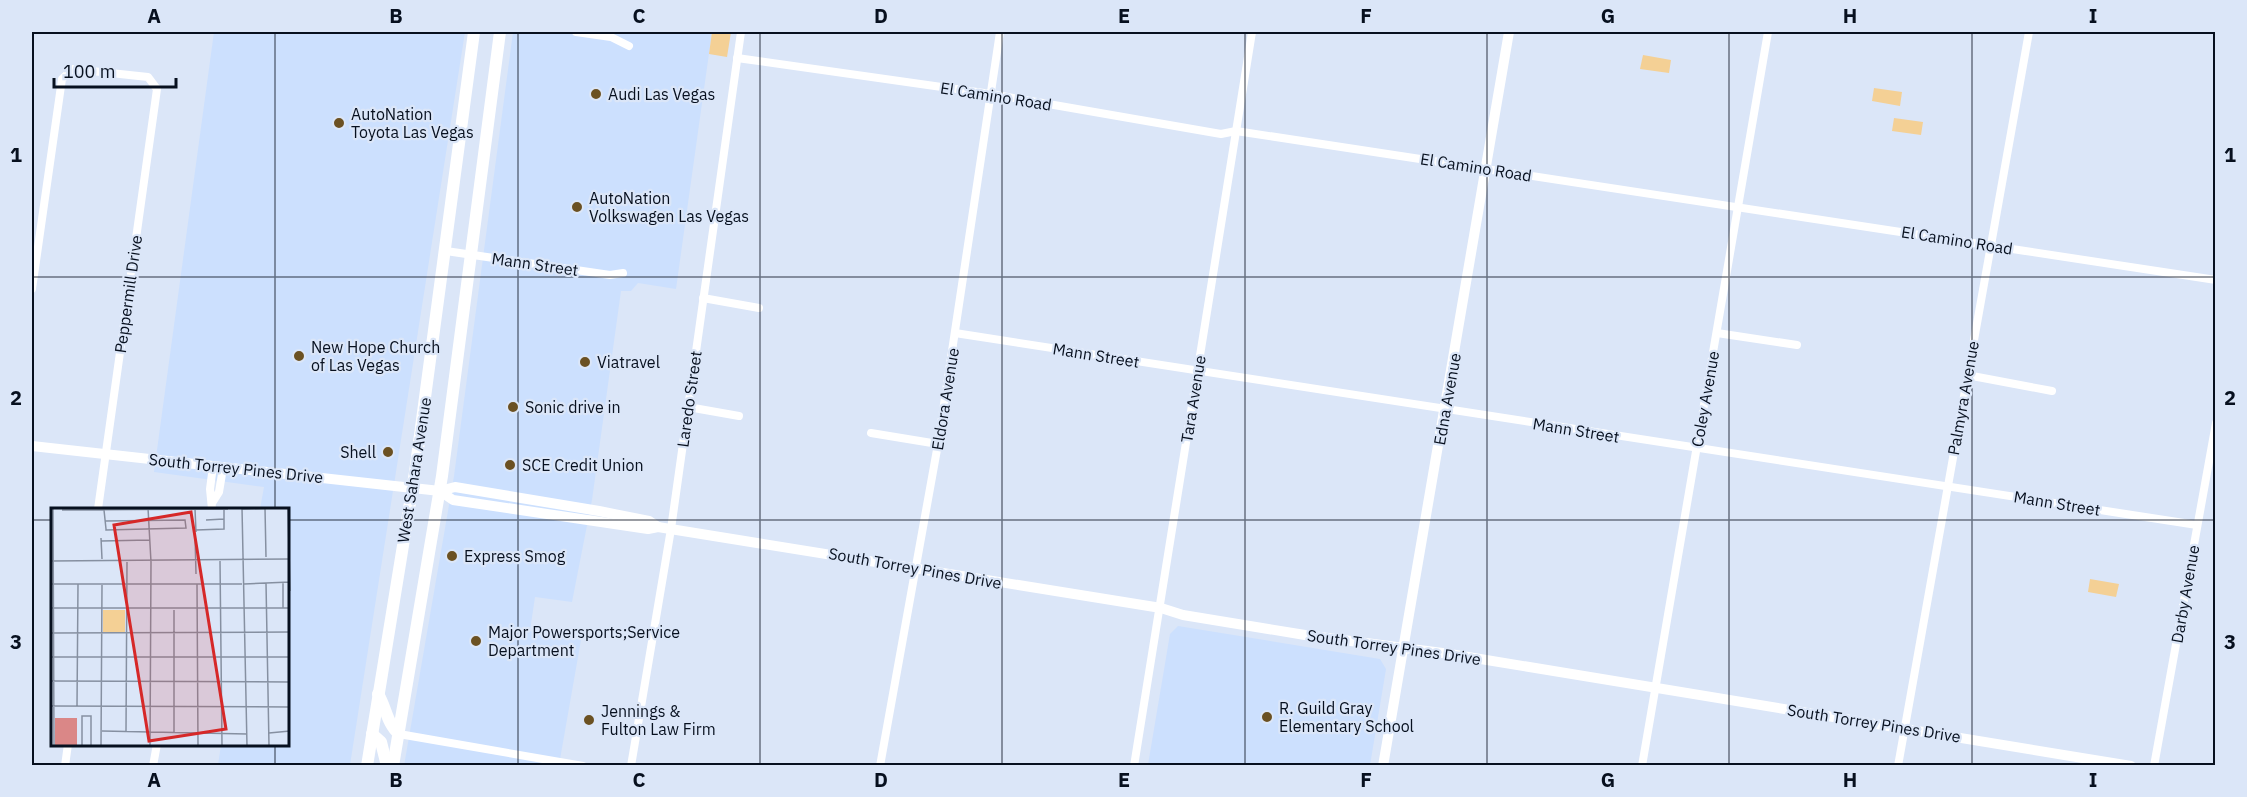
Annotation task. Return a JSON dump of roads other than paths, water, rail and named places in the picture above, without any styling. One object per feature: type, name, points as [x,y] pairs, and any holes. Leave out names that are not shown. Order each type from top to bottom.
[{"type":"main road","name":"West Sahara Avenue","points":[[367,765],[413,487],[474,32]]},
{"type":"main road","name":"West Sahara Avenue","points":[[393,765],[440,491],[500,32]]},
{"type":"main road","points":[[378,694],[387,710],[391,728],[399,734]]},
{"type":"main road","points":[[372,734],[381,742],[387,765]]},
{"type":"street","points":[[576,32],[611,38],[629,46]]},
{"type":"street","name":"Laredo Street","points":[[631,765],[671,529],[741,32]]},
{"type":"street","name":"Eldora Avenue","points":[[880,765],[938,444],[1000,32]]},
{"type":"street","name":"Tara Avenue","points":[[1134,765],[1252,32]]},
{"type":"street","name":"Edna Avenue","points":[[1383,765],[1509,32]]},
{"type":"street","name":"Coley Avenue","points":[[1642,765],[1768,32]]},
{"type":"street","name":"Palmyra Avenue","points":[[1898,765],[1989,245],[2029,32]]},
{"type":"street","name":"El Camino Road","points":[[737,58],[991,94],[1221,134],[1236,131],[2216,280]]},
{"type":"street","name":"Peppermill Drive","points":[[32,289],[62,79],[73,69],[148,77],[157,89],[98,508]]},
{"type":"street","name":"Mann Street","points":[[446,251],[610,275],[623,273]]},
{"type":"street","points":[[703,298],[759,308]]},
{"type":"street","name":"Mann Street","points":[[955,333],[2197,525]]},
{"type":"street","points":[[1717,333],[1797,345]]},
{"type":"street","points":[[1967,375],[2052,391]]},
{"type":"street","points":[[688,407],[739,416]]},
{"type":"street","name":"Darby Avenue","points":[[2154,765],[2216,423]]},
{"type":"street","points":[[871,433],[938,444]]},
{"type":"street","name":"South Torrey Pines Drive","points":[[32,446],[440,491],[455,488],[584,508],[649,521],[658,527]]},
{"type":"street","points":[[212,506],[210,489],[218,467]]},
{"type":"street","name":"South Torrey Pines Drive","points":[[440,491],[453,500],[582,521],[648,529],[658,527],[671,529],[1161,608],[1184,615],[1305,635],[1404,648],[2131,765]]},
{"type":"street","points":[[582,521],[584,508]]},
{"type":"street","points":[[399,734],[583,765]]},
{"type":"street","points":[[65,765],[68,746]]},
{"type":"street","points":[[153,765],[157,746]]},
{"type":"place","name":"Audi Las Vegas","points":[[596,94]]},
{"type":"place","name":"AutoNation Toyota Las Vegas","points":[[339,123]]},
{"type":"place","name":"AutoNation Volkswagen Las Vegas","points":[[577,207]]},
{"type":"place","name":"New Hope Church of Las Vegas","points":[[299,356]]},
{"type":"place","name":"Viatravel","points":[[585,362]]},
{"type":"place","name":"Sonic drive in","points":[[513,407]]},
{"type":"place","name":"Shell","points":[[388,452]]},
{"type":"place","name":"SCE Credit Union","points":[[510,465]]},
{"type":"place","name":"Express Smog","points":[[452,556]]},
{"type":"place","name":"Major Powersports;Service Department","points":[[476,641]]},
{"type":"place","name":"R. Guild Gray Elementary School","points":[[1267,717]]},
{"type":"place","name":"Jennings & Fulton Law Firm","points":[[589,720]]}]
